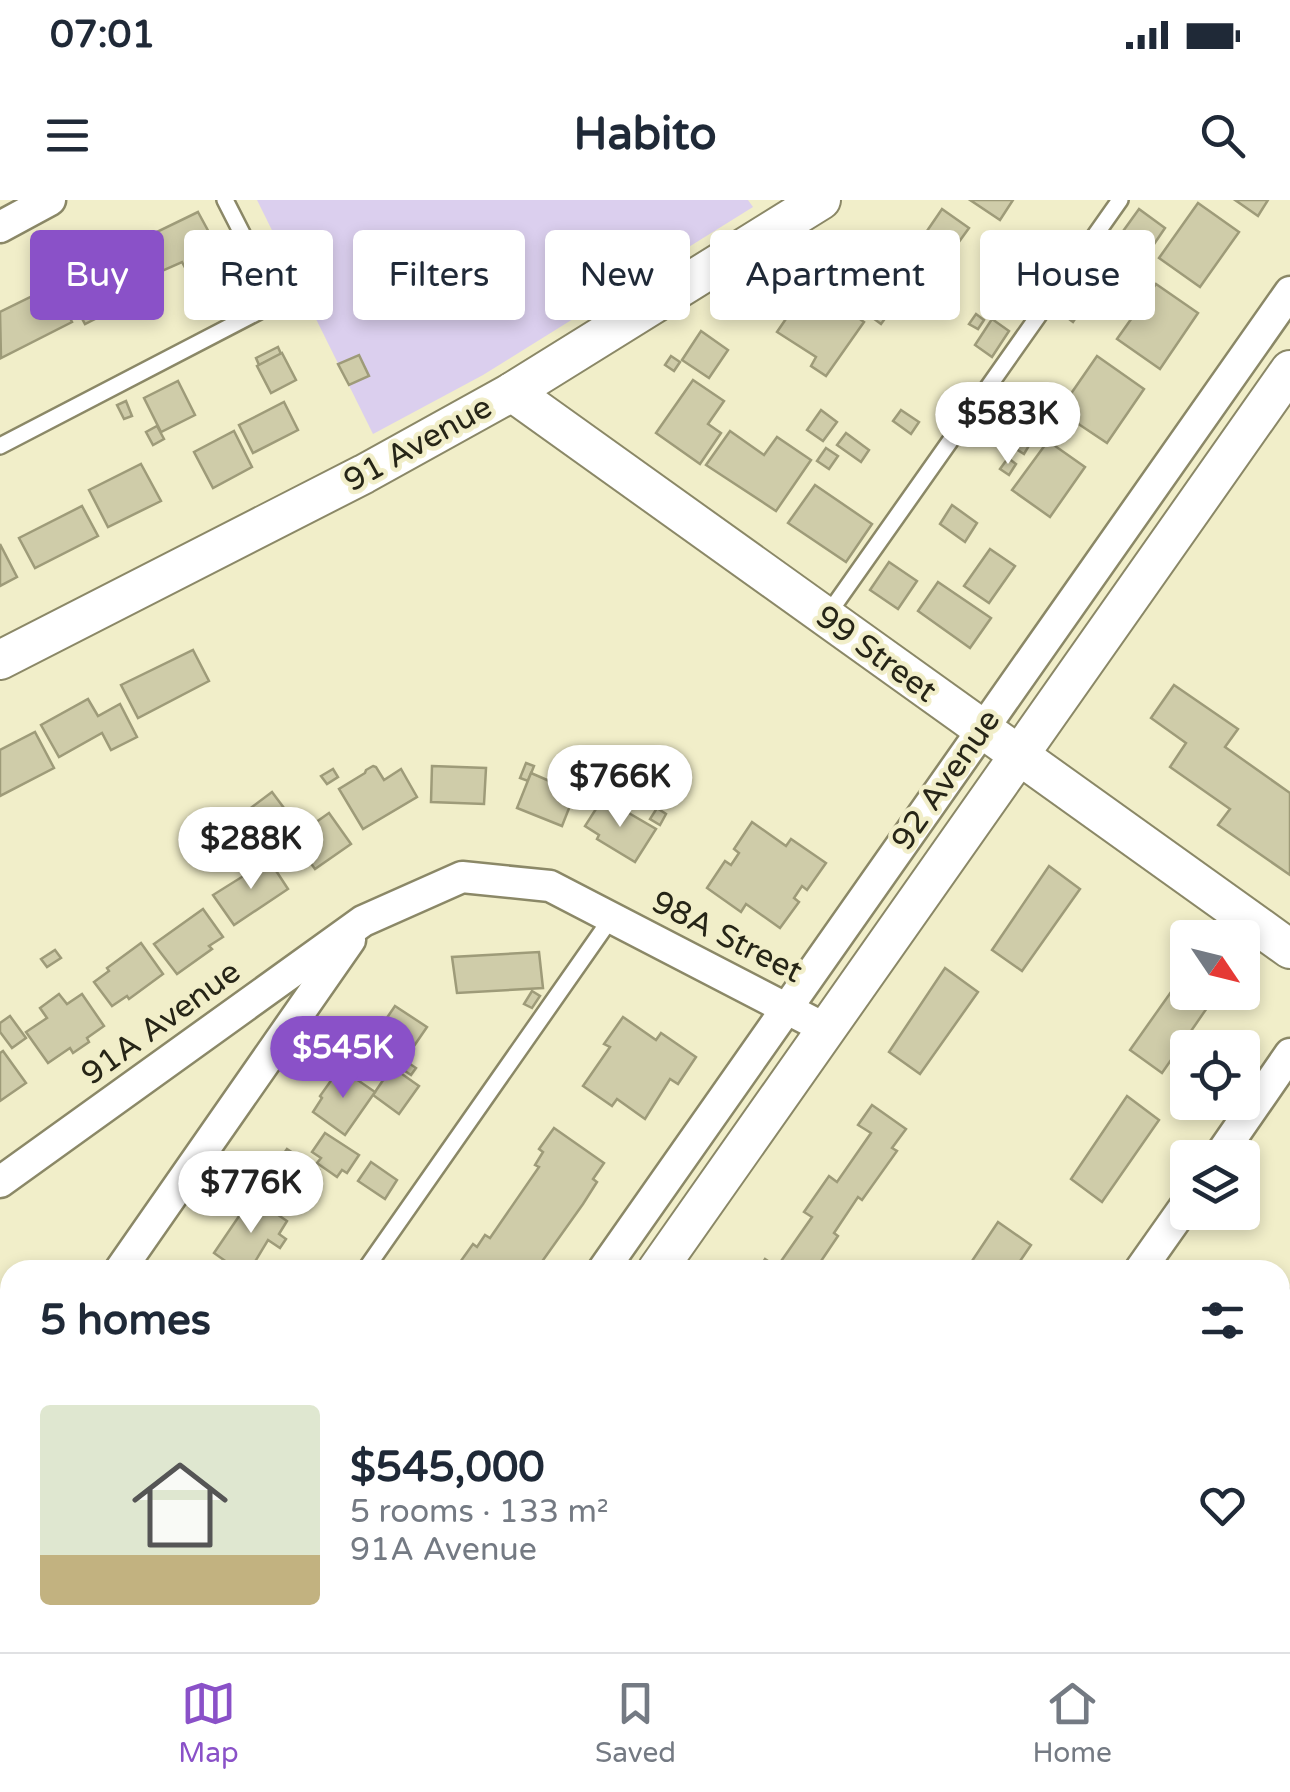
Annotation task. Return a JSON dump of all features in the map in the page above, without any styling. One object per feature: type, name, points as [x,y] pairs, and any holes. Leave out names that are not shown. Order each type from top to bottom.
[{"type":"street","points":[[0,227],[50,200]]},
{"type":"street","name":"91 Avenue","points":[[0,660],[364,474],[512,392],[821,200]]},
{"type":"street","name":"92 Avenue","points":[[610,1260],[1290,292]]},
{"type":"street","name":"92 Avenue","points":[[664,1260],[1290,370]]},
{"type":"street","name":"99 Street","points":[[512,392],[1290,949]]},
{"type":"street","name":"91A Avenue","points":[[0,1182],[363,921],[462,877],[550,886],[603,912]]},
{"type":"street","name":"98A Street","points":[[603,912],[826,1028]]},
{"type":"street","points":[[127,1260],[363,921]]},
{"type":"street","points":[[1230,1140],[1290,1054]]},
{"type":"street","points":[[1147,1260],[1170,1228]]},
{"type":"lane","points":[[0,446],[277,302],[225,200]]},
{"type":"lane","points":[[826,617],[1120,200]]},
{"type":"lane","points":[[372,1260],[603,912]]},
{"type":"shaded area","points":[[257,200],[748,200],[753,207],[710,230],[690,246],[690,230],[545,230],[545,320],[571,320],[483,375],[373,434],[316,320],[333,320],[333,230],[272,230]]},
{"type":"building","points":[[970,200],[1013,200],[1000,220]]},
{"type":"building","points":[[1235,200],[1268,200],[1258,216]]},
{"type":"building","points":[[1198,203],[1239,232],[1200,287],[1159,258]]},
{"type":"building","points":[[942,209],[969,228],[960,240],[960,230],[928,230]]},
{"type":"building","points":[[1139,209],[1165,228],[1155,243],[1155,230],[1124,230]]},
{"type":"building","points":[[198,212],[208,230],[184,230],[184,266],[182,262],[164,270],[164,230],[161,230]]},
{"type":"building","points":[[1155,285],[1198,313],[1160,369],[1117,339],[1130,320],[1155,320]]},
{"type":"building","points":[[30,297],[30,320],[72,322],[1,358],[0,312]]},
{"type":"building","points":[[976,314],[984,320],[978,329],[969,324]]},
{"type":"building","points":[[785,320],[864,322],[826,376],[811,366],[816,357],[777,332]]},
{"type":"building","points":[[991,320],[1009,331],[992,357],[975,345]]},
{"type":"building","points":[[701,331],[728,350],[709,378],[682,360]]},
{"type":"building","points":[[278,347],[281,354],[259,365],[256,358]]},
{"type":"building","points":[[282,353],[296,380],[271,393],[257,366]]},
{"type":"building","points":[[359,355],[369,376],[349,385],[338,364]]},
{"type":"building","points":[[671,356],[680,362],[674,371],[665,365]]},
{"type":"building","points":[[1097,356],[1144,389],[1107,443],[1059,411]]},
{"type":"building","points":[[693,380],[724,401],[708,424],[721,433],[700,464],[656,433]]},
{"type":"building","points":[[178,381],[195,415],[161,432],[144,398]]},
{"type":"building","points":[[126,401],[132,416],[124,419],[117,405]]},
{"type":"building","points":[[284,402],[298,430],[253,453],[239,425]]},
{"type":"building","points":[[821,410],[837,422],[823,441],[807,430]]},
{"type":"building","points":[[901,410],[919,422],[911,434],[893,421]]},
{"type":"building","points":[[157,426],[164,439],[153,445],[146,432]]},
{"type":"building","points":[[234,431],[252,467],[213,488],[194,452]]},
{"type":"building","points":[[730,431],[764,455],[777,437],[811,460],[776,511],[706,465]]},
{"type":"building","points":[[846,433],[869,450],[861,462],[837,445]]},
{"type":"building","points":[[1019,437],[1030,444],[1024,454],[1013,447]]},
{"type":"building","points":[[1048,441],[1085,467],[1050,517],[1012,490]]},
{"type":"building","points":[[826,448],[838,456],[829,469],[817,461]]},
{"type":"building","points":[[1008,458],[1016,464],[1009,475],[1000,469]]},
{"type":"building","points":[[141,464],[161,501],[108,527],[89,490]]},
{"type":"building","points":[[815,485],[872,524],[846,562],[788,523]]},
{"type":"building","points":[[952,505],[977,523],[965,542],[940,524]]},
{"type":"building","points":[[82,506],[98,536],[35,568],[19,538]]},
{"type":"building","points":[[0,544],[17,577],[0,586]]},
{"type":"building","points":[[990,549],[1015,566],[989,603],[964,586]]},
{"type":"building","points":[[889,562],[917,581],[898,609],[870,590]]},
{"type":"building","points":[[938,582],[991,618],[970,648],[918,611]]},
{"type":"building","points":[[193,650],[209,681],[138,718],[121,685]]},
{"type":"building","points":[[1174,685],[1238,729],[1225,747],[1290,793],[1290,875],[1218,825],[1230,809],[1170,767],[1186,743],[1151,718]]},
{"type":"building","points":[[88,699],[98,716],[120,704],[137,737],[111,750],[102,733],[59,757],[41,725]]},
{"type":"building","points":[[35,732],[54,768],[0,796],[0,750]]},
{"type":"building","points":[[526,763],[534,766],[528,781],[520,778]]},
{"type":"building","points":[[585,764],[604,773],[591,805],[573,798],[562,826],[517,808],[531,773],[554,783],[558,773],[577,781]]},
{"type":"building","points":[[373,766],[384,780],[401,769],[417,797],[363,829],[339,789]]},
{"type":"building","points":[[432,766],[486,768],[484,804],[431,802]]},
{"type":"building","points":[[333,769],[338,777],[327,784],[321,776]]},
{"type":"building","points":[[272,792],[302,832],[329,813],[351,844],[315,869],[299,847],[279,861],[244,813]]},
{"type":"building","points":[[603,798],[656,829],[635,862],[597,839],[599,835],[585,826]]},
{"type":"building","points":[[657,808],[666,814],[660,825],[650,819]]},
{"type":"building","points":[[752,822],[786,846],[791,839],[826,863],[807,890],[802,886],[794,898],[799,902],[780,928],[746,904],[741,912],[707,888],[725,861],[731,865],[739,853],[734,849]]},
{"type":"building","points":[[269,860],[288,889],[234,925],[213,895]]},
{"type":"building","points":[[1049,866],[1080,889],[1022,971],[992,950]]},
{"type":"building","points":[[203,909],[223,937],[177,974],[154,944]]},
{"type":"building","points":[[141,943],[163,974],[129,999],[127,996],[112,1006],[94,982]]},
{"type":"building","points":[[55,950],[61,958],[47,967],[41,959]]},
{"type":"building","points":[[539,952],[543,988],[457,993],[452,957]]},
{"type":"building","points":[[945,968],[978,992],[920,1074],[889,1052]]},
{"type":"building","points":[[532,991],[540,996],[532,1008],[524,1004]]},
{"type":"building","points":[[1170,993],[1170,1010],[1206,1010],[1192,1030],[1170,1030],[1170,1061],[1162,1073],[1130,1050]]},
{"type":"building","points":[[59,994],[67,1004],[82,994],[104,1026],[73,1053],[70,1048],[48,1063],[26,1032],[47,1018],[40,1008]]},
{"type":"building","points":[[395,1006],[427,1027],[403,1062],[371,1041]]},
{"type":"building","points":[[10,1016],[26,1038],[12,1048],[0,1032],[0,1023]]},
{"type":"building","points":[[623,1017],[656,1040],[661,1033],[696,1057],[678,1084],[670,1079],[645,1119],[617,1099],[612,1106],[583,1086],[610,1047],[604,1044]]},
{"type":"building","points":[[3,1051],[26,1083],[0,1101],[0,1053]]},
{"type":"building","points":[[407,1062],[416,1068],[411,1075],[402,1069]]},
{"type":"building","points":[[392,1067],[419,1086],[399,1114],[373,1095]]},
{"type":"building","points":[[340,1068],[375,1092],[345,1135],[313,1112]]},
{"type":"building","points":[[1127,1096],[1159,1120],[1102,1202],[1071,1179]]},
{"type":"building","points":[[872,1105],[906,1129],[892,1148],[897,1151],[862,1200],[858,1197],[822,1260],[782,1260],[812,1217],[804,1212],[829,1176],[837,1182],[871,1133],[858,1125]]},
{"type":"building","points":[[554,1128],[604,1163],[583,1204],[543,1260],[462,1260],[473,1244],[477,1247],[485,1235],[490,1238],[539,1167],[535,1165],[543,1152],[539,1149]]},
{"type":"building","points":[[325,1133],[359,1155],[347,1173],[342,1170],[337,1177],[317,1163],[321,1158],[312,1152]]},
{"type":"building","points":[[287,1149],[319,1170],[296,1205],[263,1183]]},
{"type":"building","points":[[371,1162],[397,1180],[385,1199],[358,1181]]},
{"type":"building","points":[[252,1197],[287,1221],[279,1234],[286,1239],[280,1248],[268,1240],[256,1260],[224,1260],[214,1253]]},
{"type":"building","points":[[998,1222],[1031,1245],[1021,1260],[973,1260]]}]
